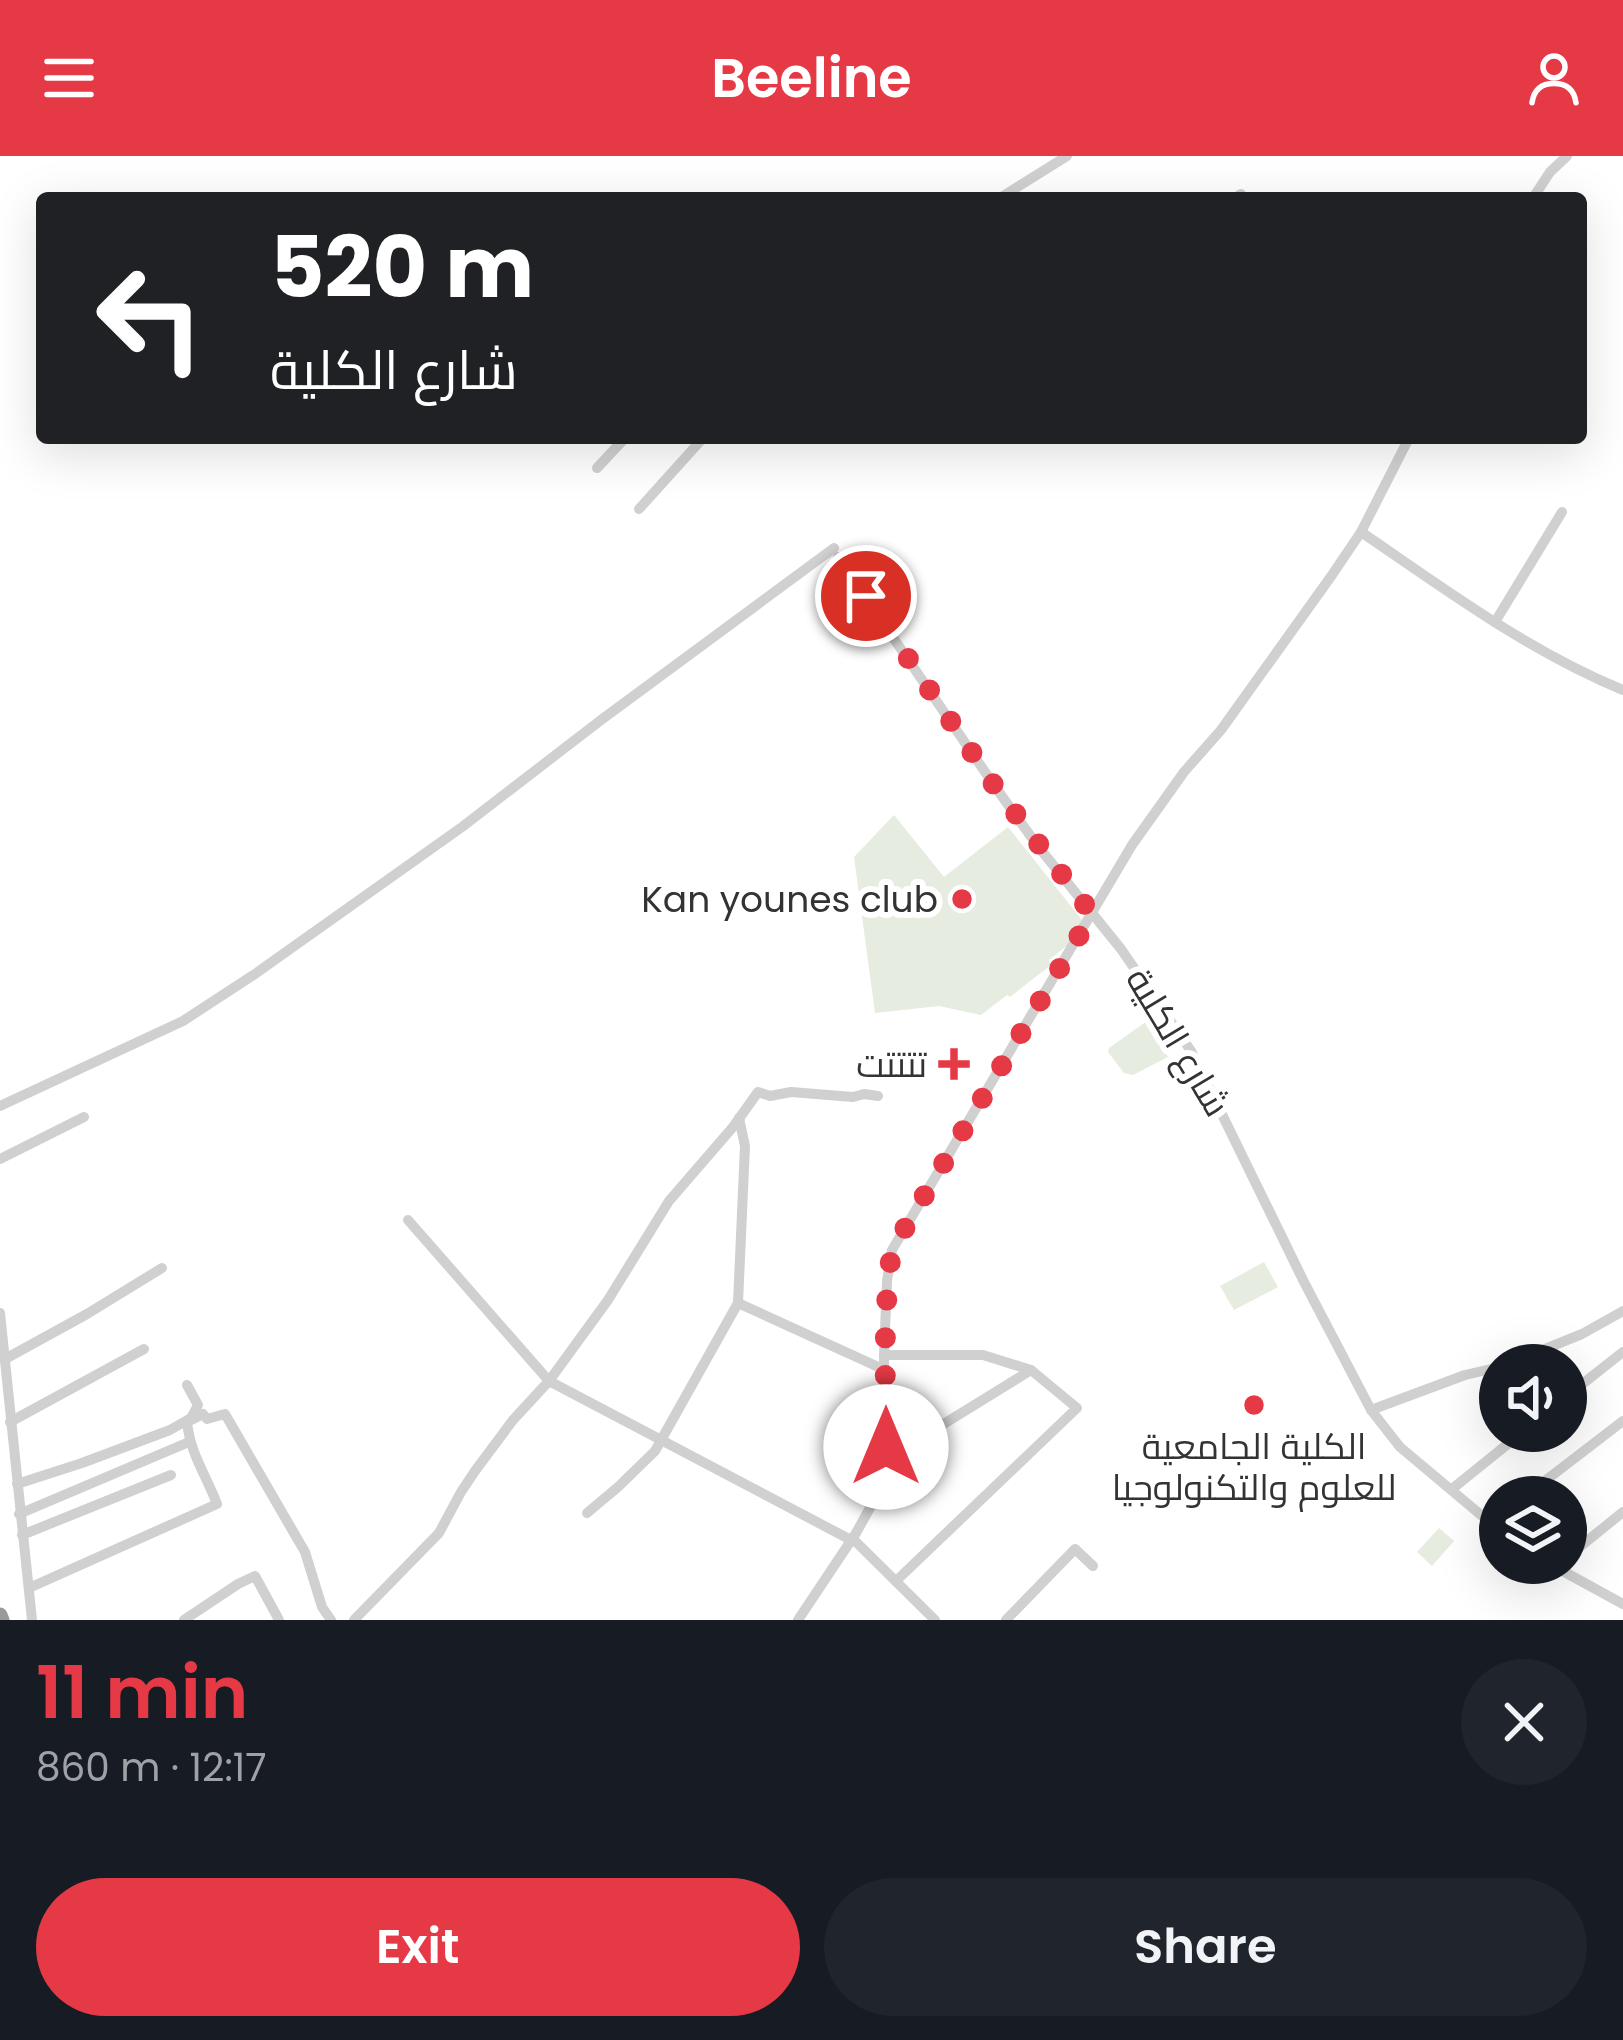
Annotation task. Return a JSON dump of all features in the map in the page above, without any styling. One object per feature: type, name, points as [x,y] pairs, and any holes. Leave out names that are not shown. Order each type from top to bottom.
[{"type":"street","points":[[1010,192],[1067,156]]},
{"type":"street","points":[[1537,192],[1567,156]]},
{"type":"street","points":[[597,469],[620,444]]},
{"type":"street","points":[[639,508],[698,444]]},
{"type":"street","points":[[798,1620],[882,1490],[887,1281],[892,1250],[1156,810],[1221,730],[1361,532],[1405,444]]},
{"type":"street","points":[[1495,622],[1562,512]]},
{"type":"street","points":[[1361,532],[1495,622],[1574,668],[1623,689]]},
{"type":"street","name":"شارع الكلية","points":[[0,1106],[183,1021],[255,974],[462,827],[745,612],[836,553],[996,788],[1191,1051],[1371,1410],[1400,1448],[1479,1510]]},
{"type":"street","points":[[354,1620],[439,1533],[468,1481],[608,1300],[669,1201],[758,1092],[878,1096]]},
{"type":"street","points":[[0,1159],[84,1117]]},
{"type":"street","points":[[587,1513],[642,1466],[662,1440],[738,1303],[745,1146],[739,1118]]},
{"type":"street","points":[[408,1220],[549,1381],[852,1539],[935,1620]]},
{"type":"street","points":[[5,1359],[162,1268]]},
{"type":"street","points":[[738,1303],[885,1370]]},
{"type":"street","points":[[1557,1344],[1623,1310]]},
{"type":"street","points":[[0,1313],[32,1620]]},
{"type":"street","points":[[10,1422],[144,1349]]},
{"type":"street","points":[[1587,1380],[1623,1352]]},
{"type":"street","points":[[884,1355],[971,1354],[1031,1370],[1077,1408],[896,1581]]},
{"type":"street","points":[[886,1472],[903,1467],[942,1425],[1031,1370]]},
{"type":"street","points":[[1371,1410],[1479,1372]]},
{"type":"street","points":[[17,1484],[170,1430],[191,1418],[198,1405],[187,1385]]},
{"type":"street","points":[[29,1588],[217,1504],[190,1442],[187,1422],[203,1414],[207,1419],[225,1414],[305,1552],[322,1607],[331,1620]]},
{"type":"street","points":[[1551,1476],[1623,1420]]},
{"type":"street","points":[[19,1514],[190,1442]]},
{"type":"street","points":[[1452,1489],[1498,1452]]},
{"type":"street","points":[[22,1535],[171,1475]]},
{"type":"street","points":[[1587,1540],[1623,1512]]},
{"type":"street","points":[[1006,1620],[1076,1549],[1093,1566]]},
{"type":"street","points":[[184,1620],[255,1576],[279,1620]]},
{"type":"street","points":[[1587,1580],[1621,1601]]},
{"type":"shaded area","name":"Kan younes club","points":[[894,815],[944,877],[1008,827],[1082,920],[1079,936],[1049,960],[1051,965],[981,1015],[939,1006],[875,1013],[854,857]]},
{"type":"shaded area","points":[[1147,1021],[1168,1057],[1133,1075],[1124,1073],[1109,1048]]},
{"type":"shaded area","points":[[1264,1262],[1278,1287],[1234,1310],[1220,1286]]},
{"type":"shaded area","points":[[1439,1528],[1454,1541],[1432,1566],[1417,1552]]},
{"type":"place","name":"Kan younes club","points":[[962,899]]},
{"type":"place","name":"تتتتت","points":[[954,1064]]},
{"type":"place","name":"الكلية الجامعية للعلوم والتكنولوجيا","points":[[1254,1405]]},
{"type":"route","points":[[866,596],[996,788],[1092,914],[892,1250],[884,1355],[886,1447]]}]
